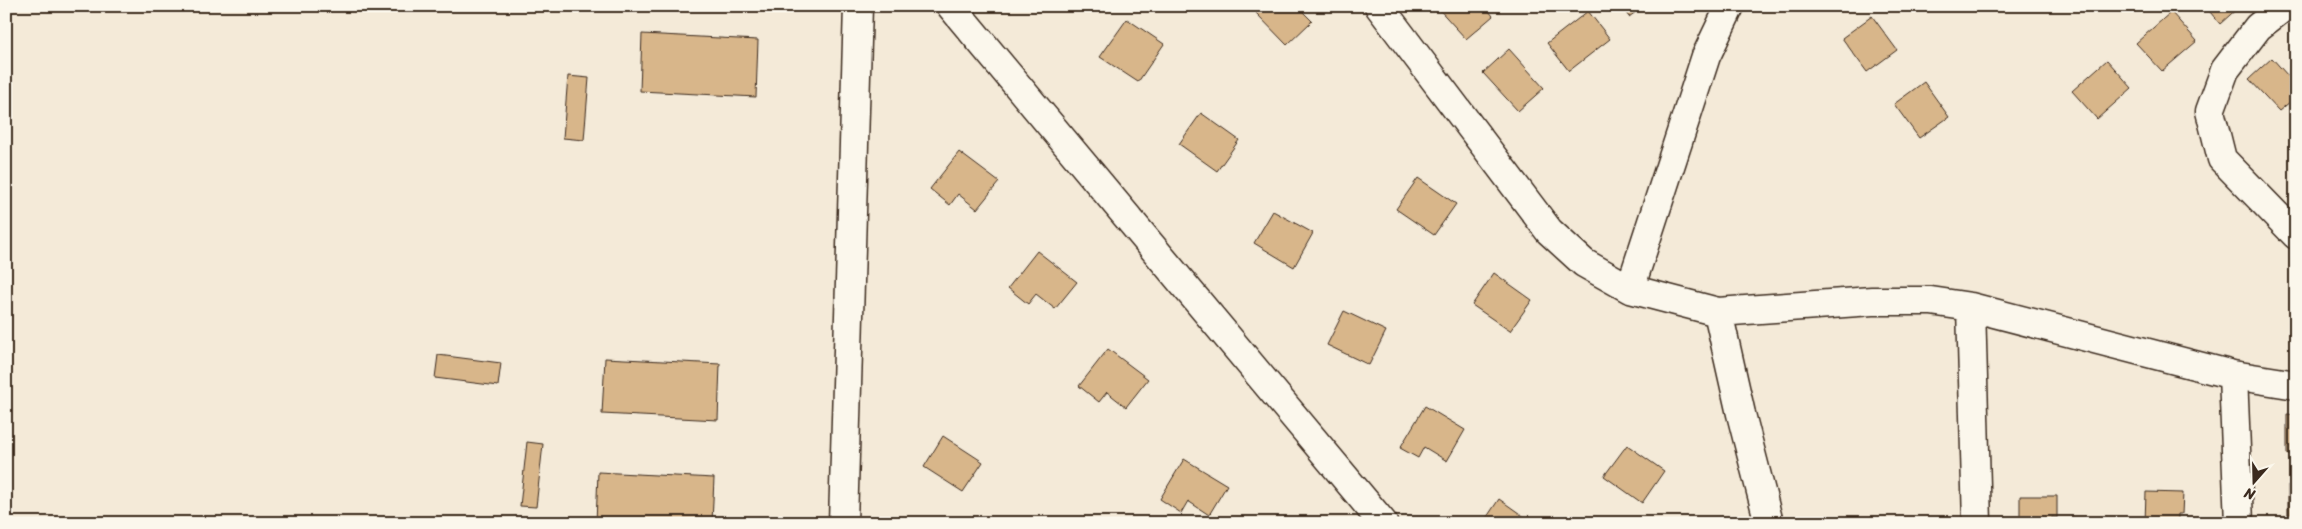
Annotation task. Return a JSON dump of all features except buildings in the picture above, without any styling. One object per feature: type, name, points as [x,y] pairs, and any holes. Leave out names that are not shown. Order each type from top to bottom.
[{"type":"street","points":[[843,523],[858,6]]},
{"type":"street","points":[[951,6],[1383,523]]},
{"type":"street","points":[[1380,6],[1549,231],[1584,263],[1630,289],[1718,312],[1872,301],[1931,301],[1971,307],[2233,375],[2296,384]]},
{"type":"street","points":[[1630,289],[1706,56],[1730,6]]},
{"type":"street","points":[[2285,6],[2258,27],[2225,70],[2210,111],[2222,159],[2296,235]]},
{"type":"street","points":[[1971,307],[1977,523]]},
{"type":"street","points":[[1718,312],[1741,414],[1769,523]]},
{"type":"street","points":[[2233,375],[2239,523]]}]
